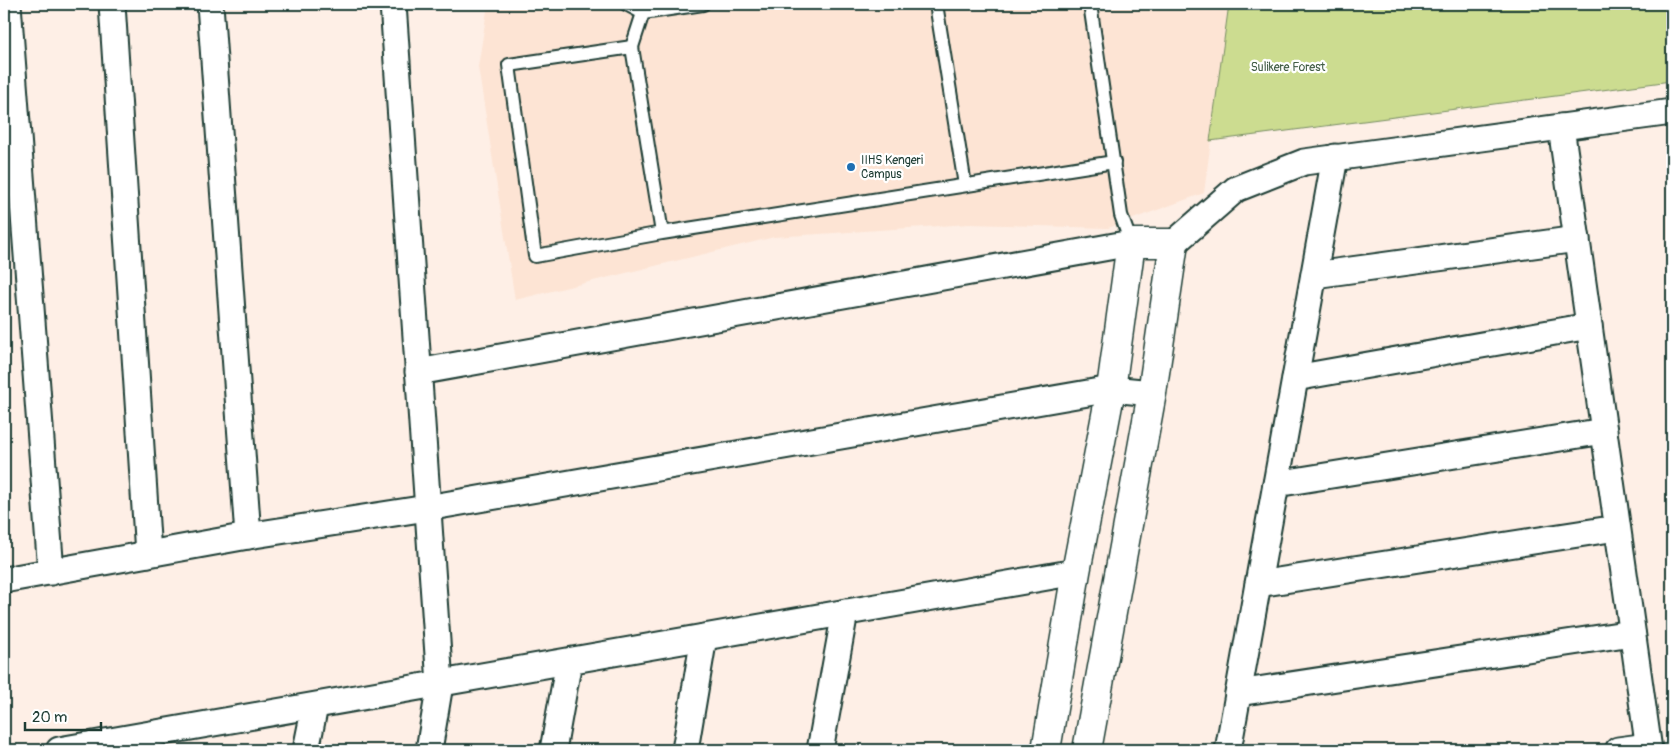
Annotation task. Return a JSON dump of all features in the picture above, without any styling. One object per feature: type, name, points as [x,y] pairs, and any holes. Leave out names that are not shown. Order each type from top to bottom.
[{"type":"street","points":[[8,4],[51,572]]},
{"type":"street","points":[[112,4],[148,554]]},
{"type":"street","points":[[210,4],[248,536]]},
{"type":"street","points":[[393,4],[440,684],[429,750]]},
{"type":"street","points":[[1087,750],[1152,393],[1174,243],[1236,189],[1304,162],[1672,112]]},
{"type":"street","points":[[1561,127],[1648,748],[1618,750]]},
{"type":"street","points":[[1228,750],[1335,158]]},
{"type":"street","points":[[1314,275],[1577,239]]},
{"type":"street","points":[[418,372],[1131,243],[1174,243]]},
{"type":"street","points":[[1046,750],[1076,572],[1110,389],[1131,243]]},
{"type":"street","points":[[1295,378],[1589,326]]},
{"type":"street","points":[[4,580],[248,536],[427,508],[1110,389],[1152,393]]},
{"type":"street","points":[[1276,484],[1604,431]]},
{"type":"street","points":[[1258,584],[1617,528]]},
{"type":"street","points":[[59,750],[1076,572]]},
{"type":"street","points":[[820,750],[845,612]]},
{"type":"street","points":[[1238,692],[1632,633]]},
{"type":"street","points":[[685,750],[704,637]]},
{"type":"street","points":[[553,750],[569,661]]},
{"type":"street","points":[[306,750],[315,706]]},
{"type":"lane","points":[[626,4],[643,13],[703,4]]},
{"type":"lane","points":[[936,4],[965,184]]},
{"type":"lane","points":[[1090,4],[1121,215],[1131,243]]},
{"type":"lane","points":[[643,13],[632,47],[662,233]]},
{"type":"lane","points":[[632,47],[509,65],[535,256],[662,233],[1114,162]]},
{"type":"shaded area","name":"IIHS Kengeri Campus","points":[[488,4],[1229,4],[1204,193],[1108,228],[969,224],[774,237],[515,300],[478,67]]},
{"type":"green space","name":"Sulikere Forest","points":[[1229,4],[1672,4],[1672,78],[1671,81],[1210,141]]},
{"type":"place","name":"IIHS Kengeri Campus","points":[[851,167]]}]
